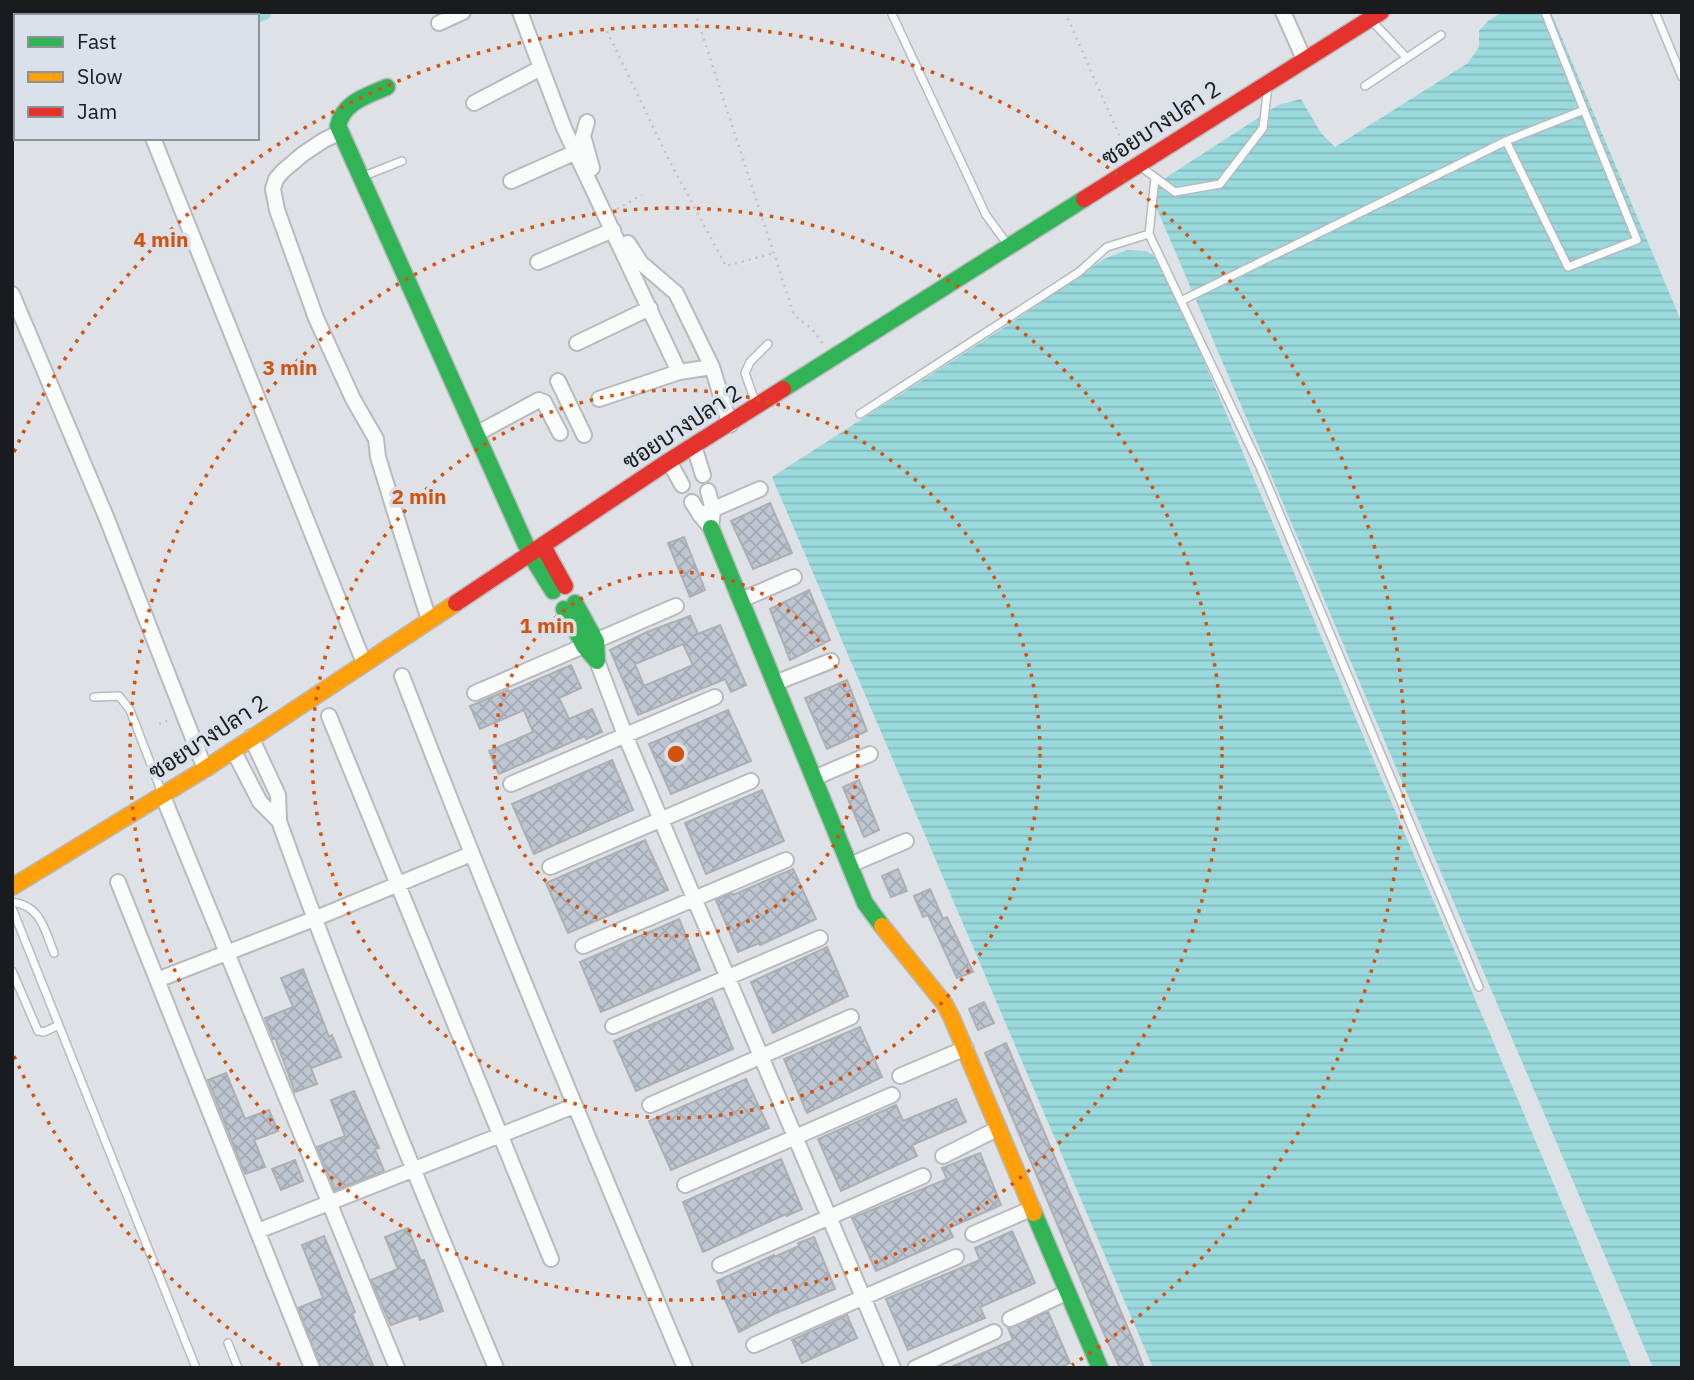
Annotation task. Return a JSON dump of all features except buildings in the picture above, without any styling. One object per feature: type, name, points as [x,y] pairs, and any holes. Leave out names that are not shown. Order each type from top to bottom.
[{"type":"street","points":[[439,23],[463,12]]},
{"type":"street","points":[[520,12],[576,152],[679,372]]},
{"type":"street","points":[[1283,12],[1304,59]]},
{"type":"street","name":"ซอยบางปลา 2","points":[[12,887],[205,769],[669,461],[1376,16]]},
{"type":"street","points":[[474,103],[541,68]]},
{"type":"street","points":[[387,87],[345,107],[338,116],[341,132],[476,434],[559,589]]},
{"type":"street","points":[[587,122],[583,136],[589,161],[640,262],[676,293],[712,367],[730,425]]},
{"type":"street","points":[[341,132],[303,154],[276,180],[273,189],[277,210],[316,318],[353,399],[376,439],[378,457],[429,620]]},
{"type":"street","points":[[154,140],[364,663]]},
{"type":"street","points":[[511,181],[576,152]]},
{"type":"street","points":[[538,262],[613,230]]},
{"type":"street","points":[[12,294],[15,311],[107,519],[205,769]]},
{"type":"street","points":[[577,343],[650,308]]},
{"type":"street","points":[[599,399],[679,372],[712,367]]},
{"type":"street","points":[[558,381],[584,435]]},
{"type":"street","points":[[476,434],[540,400],[544,402],[559,433]]},
{"type":"street","points":[[552,418],[571,408]]},
{"type":"street","points":[[694,446],[703,475]]},
{"type":"street","points":[[669,461],[682,485]]},
{"type":"street","points":[[706,512],[760,489]]},
{"type":"street","points":[[708,491],[706,512],[712,528],[850,865],[873,915],[944,1003],[1098,1367]]},
{"type":"street","points":[[692,502],[706,512]]},
{"type":"street","points":[[741,600],[794,577]]},
{"type":"street","points":[[569,606],[590,643],[625,735],[892,1368]]},
{"type":"street","points":[[475,693],[676,606]]},
{"type":"street","points":[[775,683],[831,661]]},
{"type":"street","points":[[402,676],[471,854],[685,1368]]},
{"type":"street","points":[[511,784],[715,697]]},
{"type":"street","points":[[329,716],[551,1259]]},
{"type":"street","points":[[251,737],[278,794],[279,821],[314,919],[413,1171],[496,1368]]},
{"type":"street","points":[[233,750],[260,802],[279,821]]},
{"type":"street","points":[[814,778],[870,754]]},
{"type":"street","points":[[550,867],[751,781]]},
{"type":"street","points":[[162,794],[397,1368]]},
{"type":"street","points":[[850,865],[906,841]]},
{"type":"street","points":[[157,980],[471,854]]},
{"type":"street","points":[[583,946],[786,860]]},
{"type":"street","points":[[118,883],[312,1368]]},
{"type":"street","points":[[613,1026],[820,938]]},
{"type":"street","points":[[650,1105],[851,1017]]},
{"type":"street","points":[[900,1076],[965,1048]]},
{"type":"street","points":[[685,1185],[892,1095]]},
{"type":"street","points":[[258,1231],[575,1106]]},
{"type":"street","points":[[943,1156],[999,1128]]},
{"type":"street","points":[[720,1265],[923,1176]]},
{"type":"street","points":[[973,1234],[1033,1208]]},
{"type":"street","points":[[754,1345],[956,1257]]},
{"type":"street","points":[[1010,1319],[1068,1292]]},
{"type":"street","points":[[915,1368],[994,1332]]},
{"type":"lane","points":[[891,12],[986,215],[1008,246]]},
{"type":"lane","points":[[1506,141],[1567,267],[1637,240],[1545,12]]},
{"type":"lane","points":[[1655,12],[1682,77]]},
{"type":"lane","points":[[1376,16],[1407,58]]},
{"type":"lane","points":[[1365,86],[1441,34]]},
{"type":"lane","points":[[1136,167],[1175,192],[1220,184],[1264,128],[1268,82]]},
{"type":"lane","points":[[1181,301],[1506,141],[1584,110]]},
{"type":"lane","points":[[361,177],[402,161]]},
{"type":"lane","points":[[1155,178],[1149,234],[1260,467],[1479,987]]},
{"type":"lane","points":[[860,414],[1079,272],[1107,247],[1149,234]]},
{"type":"lane","points":[[757,406],[745,373],[750,362],[768,344]]},
{"type":"lane","points":[[94,697],[119,696],[123,699],[130,710],[162,794]]},
{"type":"lane","points":[[12,902],[27,904],[39,916],[54,953]]},
{"type":"lane","points":[[12,908],[196,1368]]},
{"type":"lane","points":[[12,971],[38,1031],[44,1032],[59,1025]]},
{"type":"lane","points":[[228,1343],[237,1368]]},
{"type":"path","points":[[695,12],[794,314],[813,330]]},
{"type":"path","points":[[1065,12],[1136,167]]},
{"type":"path","points":[[607,31],[726,266],[774,253]]},
{"type":"path","points":[[613,211],[642,195]]},
{"type":"water","points":[[1502,12],[1551,12],[1682,323],[1682,1368],[1653,1368],[1151,195],[1159,182],[1278,105],[1301,99],[1321,133],[1335,147],[1468,63],[1479,47],[1479,31]]},
{"type":"water","points":[[1127,250],[1146,251],[1161,260],[1632,1368],[1153,1368],[772,477],[1011,323],[1104,259]]},
{"type":"waterway","points":[[259,14],[264,12]]},
{"type":"traffic: fast","points":[[387,87],[350,105],[338,126],[530,554],[553,591]]},
{"type":"traffic: fast","points":[[783,389],[1084,199]]},
{"type":"traffic: fast","points":[[711,528],[865,903],[882,926]]},
{"type":"traffic: fast","points":[[564,609],[584,646],[597,661],[596,641],[575,603]]},
{"type":"traffic: fast","points":[[1034,1213],[1100,1368]]},
{"type":"traffic: slow","points":[[12,887],[205,769],[456,603]]},
{"type":"traffic: slow","points":[[882,926],[944,1003],[951,1016],[1034,1213]]},
{"type":"traffic: jam","points":[[1084,199],[1381,12]]},
{"type":"traffic: jam","points":[[456,603],[669,461],[783,389]]},
{"type":"traffic: jam","points":[[543,546],[565,586]]}]
